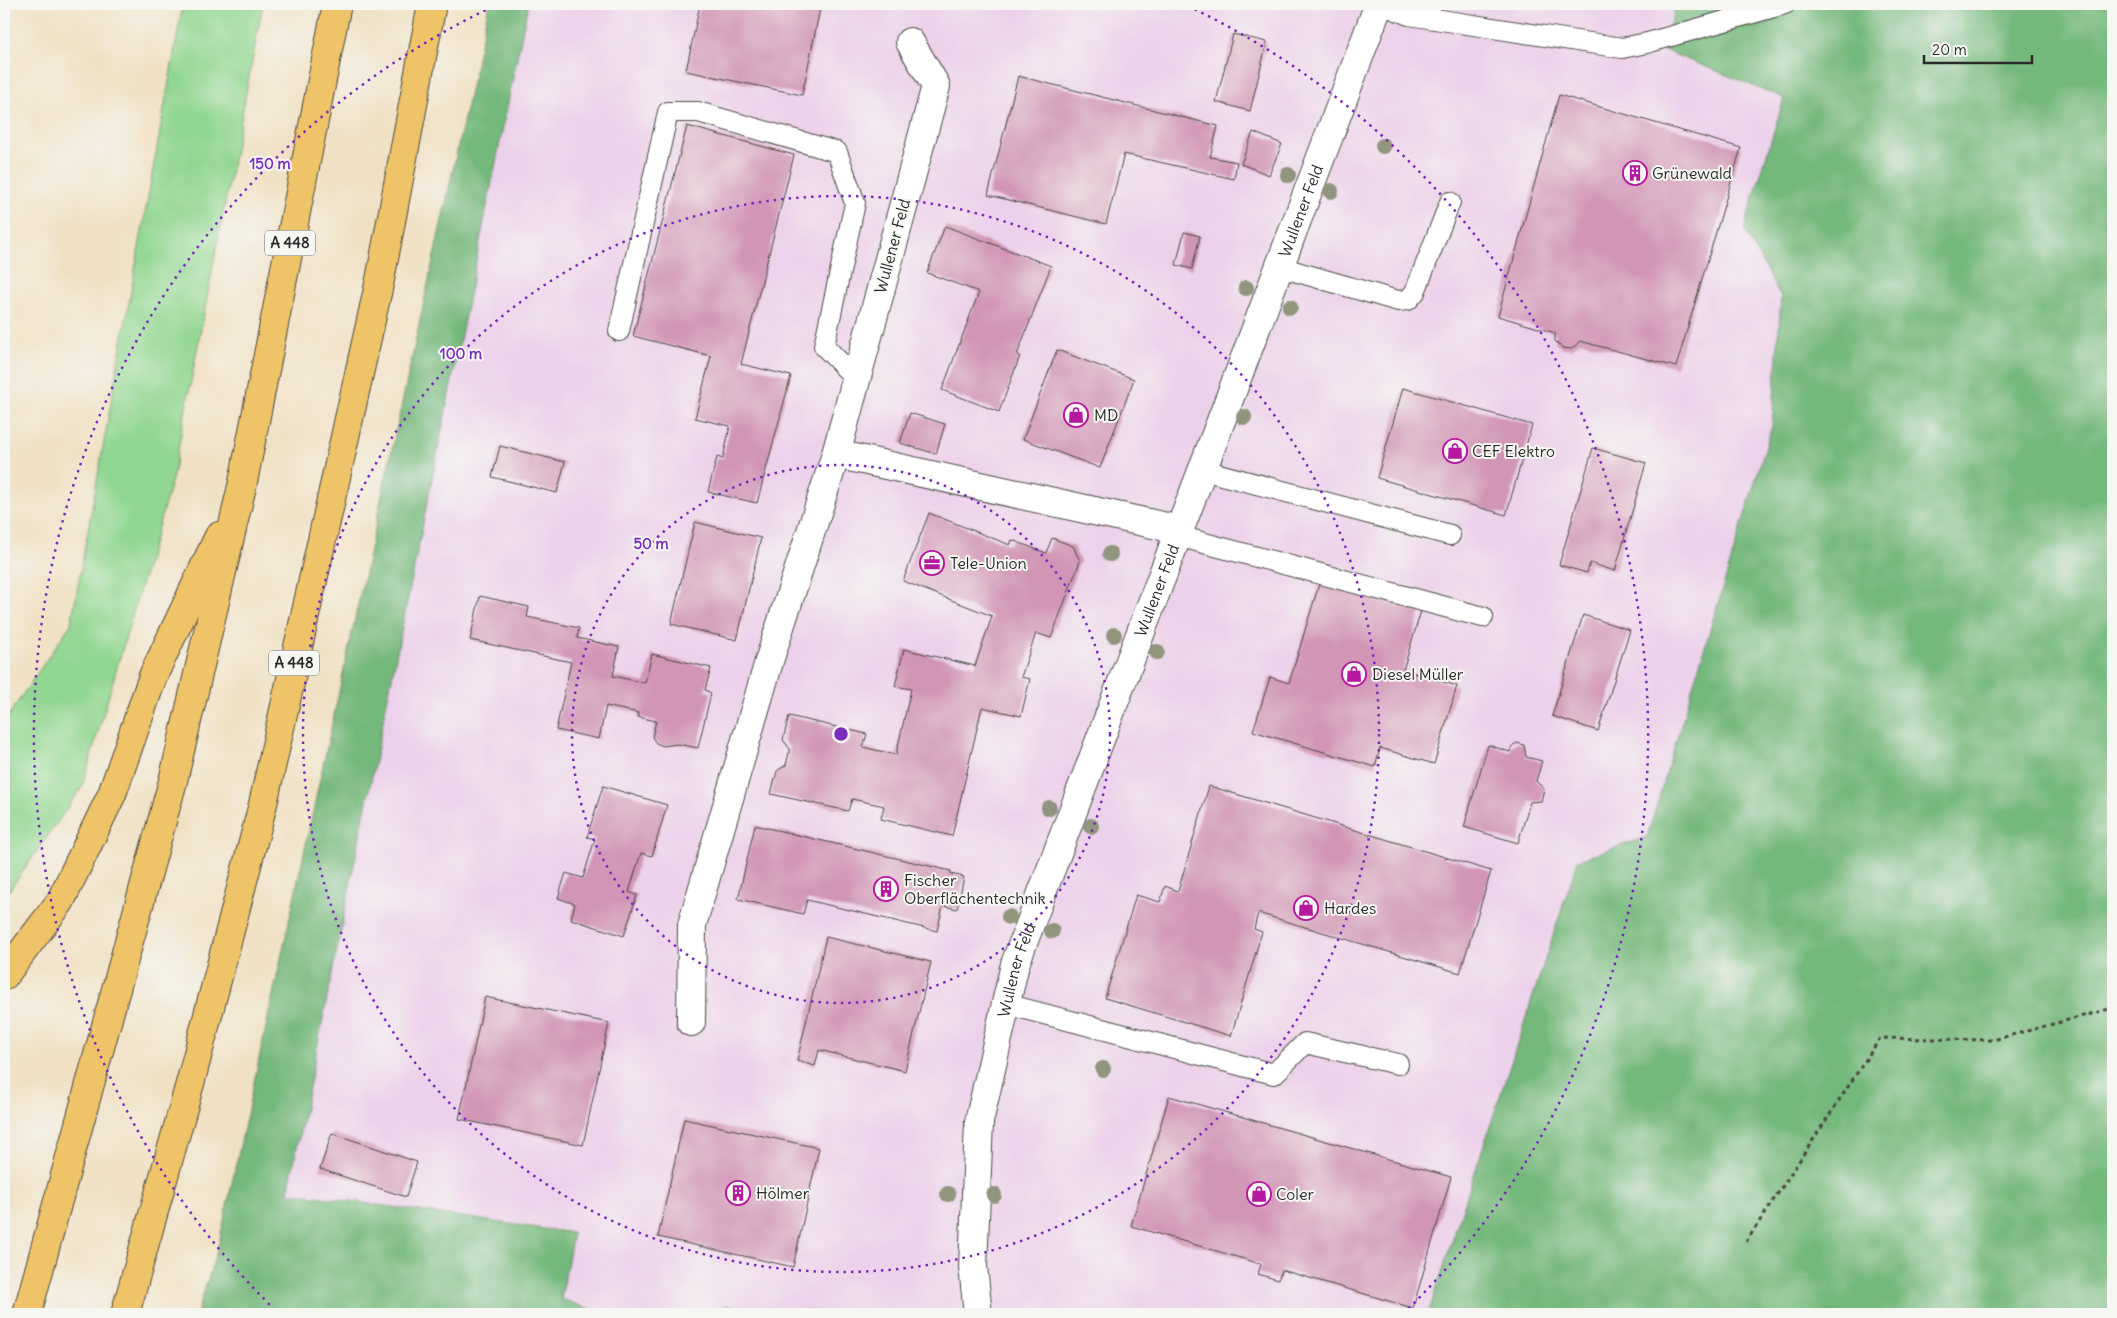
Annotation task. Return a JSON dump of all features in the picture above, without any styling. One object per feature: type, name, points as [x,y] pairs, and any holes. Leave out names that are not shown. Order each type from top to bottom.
[{"type":"highway","name":"A 448","points":[[27,1314],[173,781],[244,482],[338,4]]},
{"type":"highway","name":"A 448","points":[[125,1314],[191,1080],[263,804],[380,280],[432,4]]},
{"type":"highway","points":[[4,976],[60,902],[112,794],[153,676],[244,482]]},
{"type":"street","name":"Wullener Feld","points":[[978,1314],[973,1267],[979,1122],[1015,964],[1380,4]]},
{"type":"street","name":"Wullener Feld","points":[[691,1022],[692,925],[770,658],[836,454],[936,86],[910,42]]},
{"type":"street","name":"Wullener Feld","points":[[836,454],[1179,533]]},
{"type":"lane","points":[[1380,4],[1409,15],[1622,48],[1647,43],[1785,4]]},
{"type":"lane","points":[[619,331],[668,112],[698,112],[837,152],[855,203],[824,346],[856,379]]},
{"type":"lane","points":[[1280,267],[1398,301],[1408,300],[1415,292],[1450,202]]},
{"type":"lane","points":[[1202,470],[1450,535]]},
{"type":"lane","points":[[1179,533],[1483,617]]},
{"type":"lane","points":[[1006,1004],[1274,1074],[1305,1043],[1398,1064]]},
{"type":"path","points":[[1746,1242],[1880,1038],[1993,1040],[2113,1008]]},
{"type":"shaded area","points":[[528,4],[1677,4],[1661,50],[1784,98],[1744,229],[1781,297],[1772,426],[1647,837],[1578,861],[1428,1314],[860,1314],[724,1306],[720,1314],[605,1314],[561,1299],[573,1232],[288,1192]]},
{"type":"green space","points":[[183,4],[263,4],[173,476],[82,787],[4,898],[4,722],[71,624]]},
{"type":"green space","points":[[489,4],[528,4],[288,1192],[573,1233],[561,1299],[605,1314],[197,1314],[218,1247]]},
{"type":"green space","points":[[1677,4],[2113,4],[2113,1314],[1428,1314],[1578,860],[1647,837],[1772,426],[1781,297],[1744,229],[1784,98],[1661,49]]},
{"type":"green space","points":[[724,1306],[856,1314],[720,1314]]},
{"type":"building","points":[[700,4],[821,4],[802,95],[686,71]]},
{"type":"building","points":[[1233,34],[1267,42],[1250,111],[1216,102]]},
{"type":"building","points":[[1018,76],[1218,126],[1210,157],[1237,162],[1234,179],[1124,154],[1106,224],[988,195]]},
{"type":"building","points":[[1559,95],[1741,148],[1676,367],[1580,341],[1572,349],[1562,348],[1555,341],[1555,333],[1498,316]]},
{"type":"building","points":[[687,126],[794,155],[741,364],[791,376],[757,503],[708,492],[717,457],[723,459],[730,426],[695,418],[711,356],[633,336]]},
{"type":"building","points":[[1253,132],[1282,144],[1269,175],[1241,164]]},
{"type":"building","points":[[945,226],[1051,266],[1017,355],[1020,356],[999,412],[942,390],[979,292],[927,273]]},
{"type":"building","points":[[1184,232],[1200,236],[1192,269],[1176,265]]},
{"type":"building","name":"MD","points":[[1057,350],[1134,379],[1100,468],[1023,439]]},
{"type":"building","name":"CEF Elektro","points":[[1403,388],[1532,425],[1506,515],[1377,478]]},
{"type":"building","points":[[910,413],[945,424],[936,454],[900,443]]},
{"type":"building","points":[[500,446],[565,462],[557,493],[492,477]]},
{"type":"building","points":[[1593,448],[1646,463],[1615,571],[1590,563],[1587,573],[1559,565]]},
{"type":"building","points":[[929,513],[1010,545],[1012,540],[1046,553],[1052,538],[1073,546],[1080,561],[1051,638],[1036,633],[1021,677],[1030,679],[1021,716],[982,707],[952,836],[881,819],[884,806],[852,799],[848,811],[771,794],[777,771],[786,765],[790,749],[783,740],[789,716],[867,734],[863,747],[896,755],[911,689],[895,686],[904,649],[975,666],[992,616],[903,581]]},
{"type":"building","points":[[695,522],[761,538],[737,640],[671,624]]},
{"type":"building","name":"Diesel Müller","points":[[1320,581],[1421,611],[1403,670],[1457,686],[1434,764],[1380,748],[1375,767],[1253,731],[1270,677],[1289,683]]},
{"type":"building","points":[[480,596],[529,607],[527,617],[579,628],[577,638],[619,647],[613,676],[645,683],[652,654],[711,668],[705,690],[711,693],[698,748],[678,744],[663,746],[656,743],[652,737],[656,721],[638,717],[638,713],[606,706],[599,739],[556,730],[571,662],[470,640]]},
{"type":"building","points":[[1583,615],[1630,630],[1598,731],[1552,716]]},
{"type":"building","points":[[1517,743],[1524,745],[1526,757],[1542,761],[1536,781],[1544,789],[1541,801],[1530,802],[1518,843],[1464,827],[1488,745],[1510,752],[1512,746]]},
{"type":"building","points":[[603,786],[667,805],[652,856],[641,853],[629,892],[637,895],[624,936],[571,919],[575,904],[558,898],[566,873],[583,878],[595,839],[587,837]]},
{"type":"building","name":"Hardes","points":[[1209,786],[1491,871],[1460,973],[1258,913],[1254,929],[1262,932],[1231,1036],[1105,998],[1136,895],[1160,902],[1165,886],[1178,891]]},
{"type":"building","name":"Fischer Oberflächentechnik","points":[[755,825],[951,871],[951,874],[964,877],[957,909],[943,906],[937,931],[807,900],[803,914],[738,899]]},
{"type":"building","points":[[826,937],[931,962],[905,1071],[819,1050],[815,1066],[797,1061]]},
{"type":"building","points":[[485,997],[609,1023],[583,1145],[459,1119]]},
{"type":"building","name":"Coler","points":[[1169,1096],[1451,1177],[1413,1308],[1282,1270],[1278,1280],[1258,1274],[1261,1264],[1131,1226]]},
{"type":"building","name":"Hölmer","points":[[684,1119],[819,1148],[793,1267],[658,1237]]},
{"type":"building","points":[[332,1133],[417,1162],[406,1197],[320,1169]]},
{"type":"place","name":"Grünewald","points":[[1635,173]]},
{"type":"place","name":"MD","points":[[1076,415]]},
{"type":"place","name":"CEF Elektro","points":[[1455,451]]},
{"type":"place","name":"Tele-Union","points":[[932,563]]},
{"type":"place","name":"Diesel Müller","points":[[1354,674]]},
{"type":"place","name":"Fischer Oberflächentechnik","points":[[886,889]]},
{"type":"place","name":"Hardes","points":[[1306,908]]},
{"type":"place","name":"Hölmer","points":[[738,1193]]},
{"type":"place","name":"Coler","points":[[1259,1194]]}]
